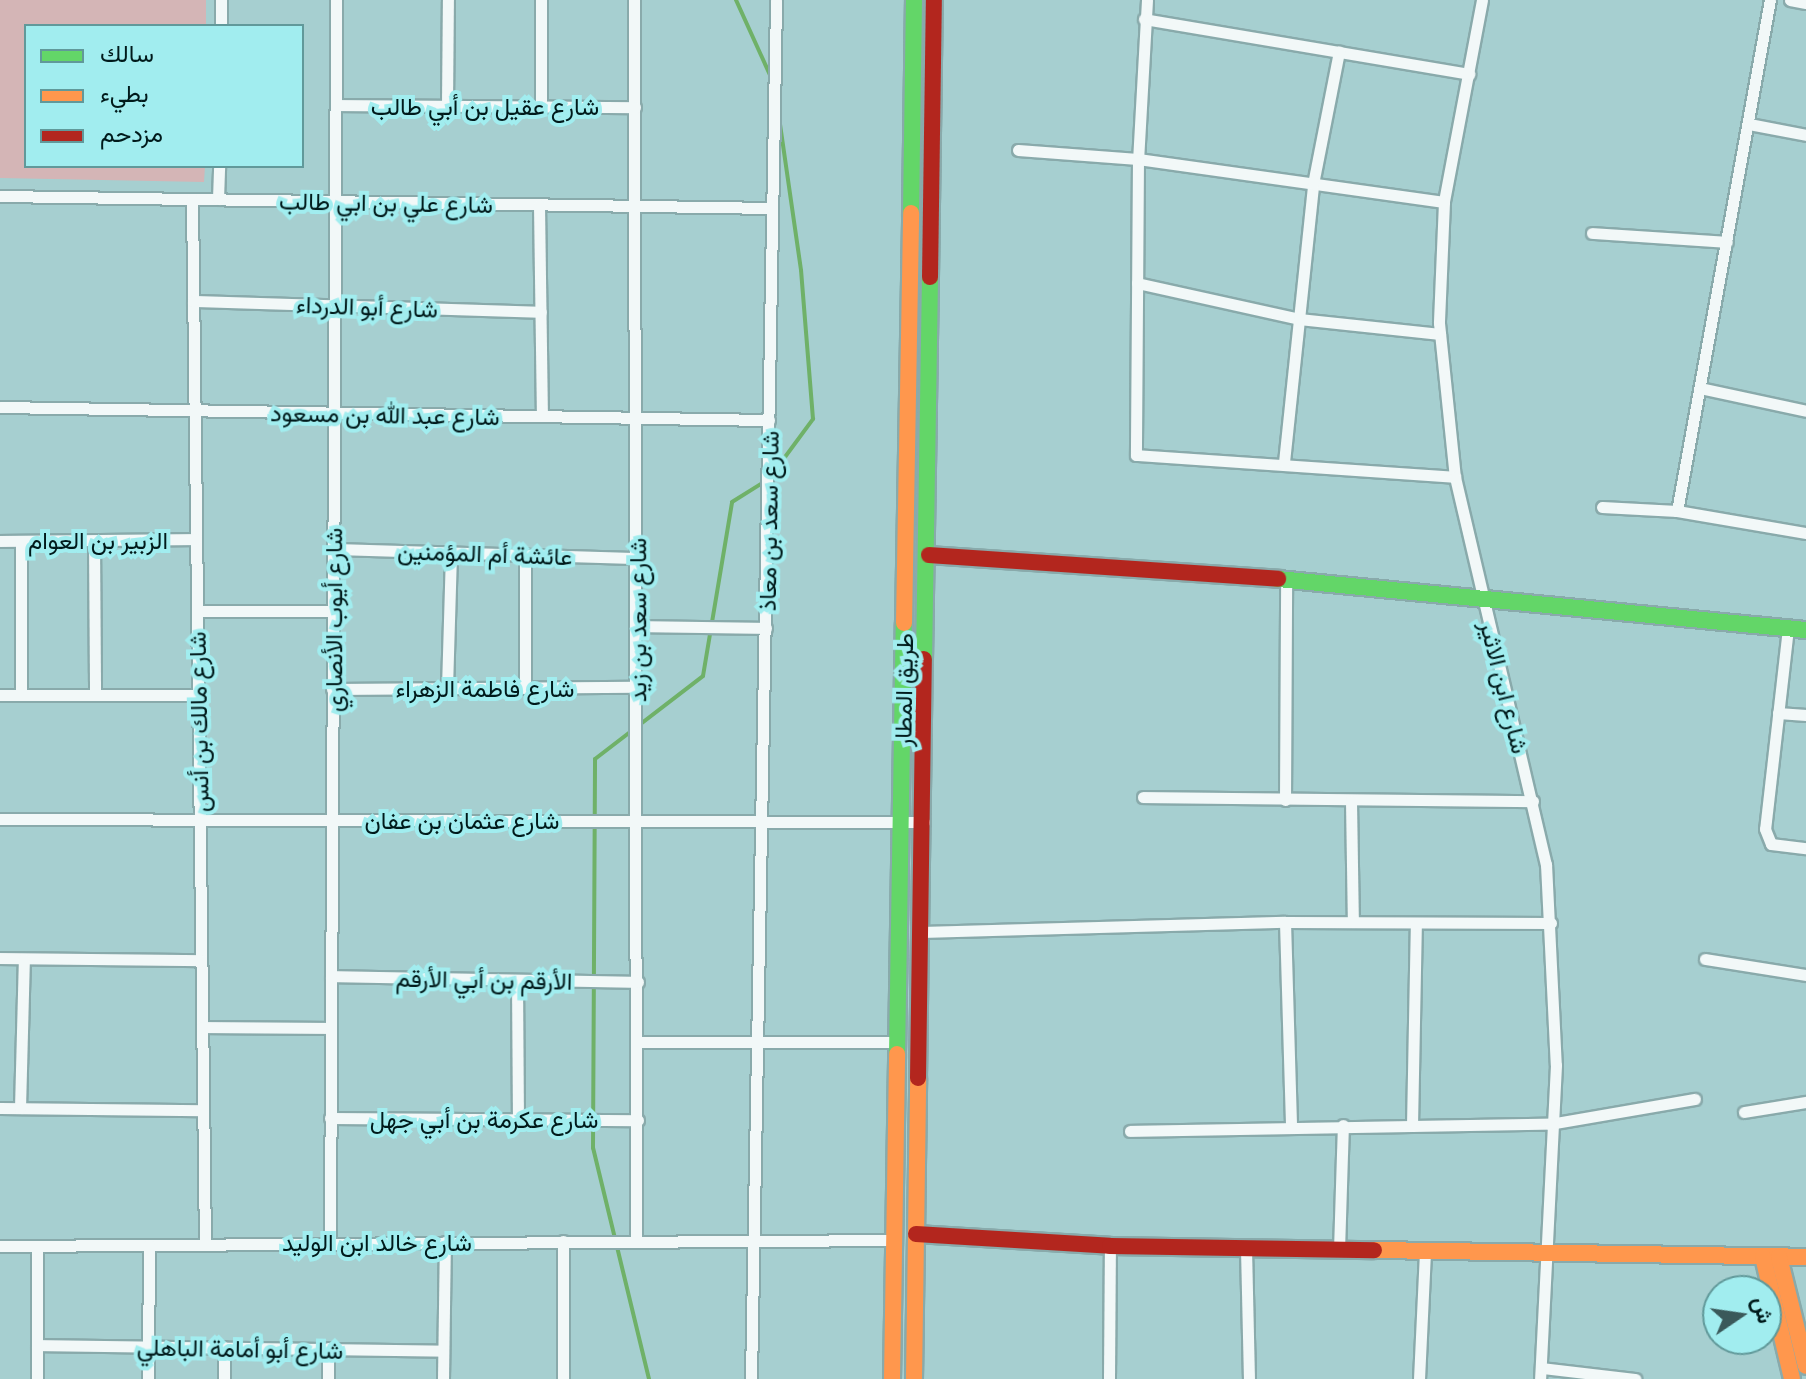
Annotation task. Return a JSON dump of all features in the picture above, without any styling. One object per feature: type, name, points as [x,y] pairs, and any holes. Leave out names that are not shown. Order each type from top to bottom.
[{"type":"main road","name":"طريق المطار","points":[[892,1379],[914,0]]},
{"type":"main road","name":"طريق المطار","points":[[914,1379],[929,555],[934,0]]},
{"type":"main road","points":[[929,555],[1286,580],[1806,630]]},
{"type":"main road","points":[[894,1221],[916,1234]]},
{"type":"main road","points":[[894,1243],[916,1234],[1110,1246],[1543,1250],[1806,1257]]},
{"type":"main road","points":[[1771,1257],[1806,1366]]},
{"type":"main road","points":[[1771,1257],[1792,1379]]},
{"type":"street","points":[[221,0],[221,24]]},
{"type":"street","name":"شارع أيوب الأنصاري","points":[[330,1241],[336,0]]},
{"type":"street","points":[[447,105],[448,0]]},
{"type":"street","points":[[541,0],[541,104]]},
{"type":"street","name":"شارع سعد بن زيد","points":[[634,0],[638,982],[636,1240]]},
{"type":"street","name":"شارع سعد بن معاذ","points":[[751,1379],[760,1041],[776,0]]},
{"type":"street","points":[[1147,0],[1138,159],[1136,455],[1284,462],[1455,477]]},
{"type":"street","name":"شارع ابن الاثير","points":[[1482,0],[1444,202],[1440,334],[1455,477],[1546,864],[1556,1065],[1543,1250],[1541,1374]]},
{"type":"street","points":[[1677,511],[1770,0]]},
{"type":"street","points":[[1790,0],[1806,3]]},
{"type":"street","points":[[1144,19],[1469,74]]},
{"type":"street","points":[[1284,462],[1313,184],[1339,52]]},
{"type":"street","name":"شارع عقيل بن أبي طالب","points":[[336,105],[635,107]]},
{"type":"street","points":[[1749,124],[1806,135]]},
{"type":"street","points":[[1018,150],[1138,159],[1444,202]]},
{"type":"street","points":[[218,199],[219,168]]},
{"type":"street","name":"شارع علي بن ابي طالب","points":[[0,196],[772,208]]},
{"type":"street","name":"شارع مالك بن أنس","points":[[192,199],[205,1245]]},
{"type":"street","points":[[539,205],[542,416]]},
{"type":"street","points":[[1592,233],[1727,242]]},
{"type":"street","points":[[1137,283],[1299,319],[1440,334]]},
{"type":"street","name":"شارع أبو الدرداء","points":[[193,301],[541,312]]},
{"type":"street","points":[[1700,388],[1806,411]]},
{"type":"street","name":"شارع عبد الله بن مسعود","points":[[0,407],[769,420]]},
{"type":"street","points":[[1602,507],[1677,511],[1806,533]]},
{"type":"street","name":"الزبير بن العوام","points":[[0,541],[196,539]]},
{"type":"street","points":[[21,541],[21,695]]},
{"type":"street","points":[[94,541],[95,695]]},
{"type":"street","name":"عائشة أم المؤمنين","points":[[333,549],[636,558]]},
{"type":"street","points":[[447,688],[451,552]]},
{"type":"street","points":[[525,554],[525,688]]},
{"type":"street","points":[[1285,800],[1286,580]]},
{"type":"street","points":[[197,611],[333,611]]},
{"type":"street","points":[[637,626],[766,628]]},
{"type":"street","points":[[1788,628],[1766,838],[1771,844],[1806,848]]},
{"type":"street","name":"شارع فاطمة الزهراء","points":[[332,689],[637,687]]},
{"type":"street","points":[[0,695],[198,695]]},
{"type":"street","points":[[1778,713],[1806,715]]},
{"type":"street","points":[[1143,797],[1533,801]]},
{"type":"street","points":[[1351,801],[1353,922]]},
{"type":"street","name":"شارع عثمان بن عفان","points":[[0,819],[924,822]]},
{"type":"street","points":[[921,932],[1285,922],[1551,923]]},
{"type":"street","points":[[1285,922],[1291,1125]]},
{"type":"street","points":[[1412,1126],[1416,923]]},
{"type":"street","points":[[0,958],[201,960]]},
{"type":"street","points":[[20,1108],[24,959]]},
{"type":"street","points":[[1705,959],[1806,975]]},
{"type":"street","name":"الأرقم بن أبي الأرقم","points":[[331,976],[638,982]]},
{"type":"street","points":[[517,980],[518,1118]]},
{"type":"street","points":[[202,1027],[330,1028]]},
{"type":"street","points":[[638,1042],[896,1042]]},
{"type":"street","points":[[1130,1131],[1291,1125],[1550,1124],[1695,1099]]},
{"type":"street","points":[[1744,1112],[1806,1102]]},
{"type":"street","points":[[0,1108],[203,1110]]},
{"type":"street","name":"شارع عكرمة بن أبي جهل","points":[[330,1118],[638,1120]]},
{"type":"street","points":[[1339,1250],[1343,1125]]},
{"type":"street","name":"شارع خالد ابن الوليد","points":[[0,1246],[753,1238],[894,1243]]},
{"type":"street","points":[[563,1241],[563,1379]]},
{"type":"street","points":[[443,1379],[445,1242]]},
{"type":"street","points":[[148,1379],[149,1245]]},
{"type":"street","points":[[1109,1379],[1110,1246]]},
{"type":"street","points":[[37,1247],[37,1379]]},
{"type":"street","points":[[1246,1248],[1249,1379]]},
{"type":"street","points":[[1419,1379],[1425,1251]]},
{"type":"street","name":"شارع أبو أمامة الباهلي","points":[[37,1345],[443,1351]]},
{"type":"street","points":[[224,1347],[224,1379]]},
{"type":"street","points":[[328,1348],[328,1379]]},
{"type":"street","points":[[1541,1374],[1635,1379]]},
{"type":"shaded area","points":[[0,0],[206,0],[206,24],[24,24],[24,168],[205,168],[204,182],[0,178]]},
{"type":"waterway","points":[[736,0],[771,77]]},
{"type":"waterway","points":[[771,476],[813,419],[801,270],[779,117]]},
{"type":"waterway","points":[[649,1379],[593,1148],[595,759],[703,676],[732,502],[764,482]]},
{"type":"traffic: fast","points":[[911,213],[914,0]]},
{"type":"traffic: fast","points":[[924,659],[930,277]]},
{"type":"traffic: fast","points":[[1278,579],[1806,630]]},
{"type":"traffic: fast","points":[[897,1054],[904,623]]},
{"type":"traffic: slow","points":[[904,623],[911,213]]},
{"type":"traffic: slow","points":[[892,1379],[897,1054]]},
{"type":"traffic: slow","points":[[914,1379],[918,1078]]},
{"type":"traffic: slow","points":[[1374,1250],[1806,1257]]},
{"type":"traffic: slow","points":[[1763,1257],[1792,1379]]},
{"type":"traffic: slow","points":[[1779,1257],[1806,1366]]},
{"type":"traffic: jam","points":[[930,277],[934,0]]},
{"type":"traffic: jam","points":[[929,555],[1278,579]]},
{"type":"traffic: jam","points":[[918,1078],[924,659]]},
{"type":"traffic: jam","points":[[916,1234],[1110,1246],[1374,1250]]}]
